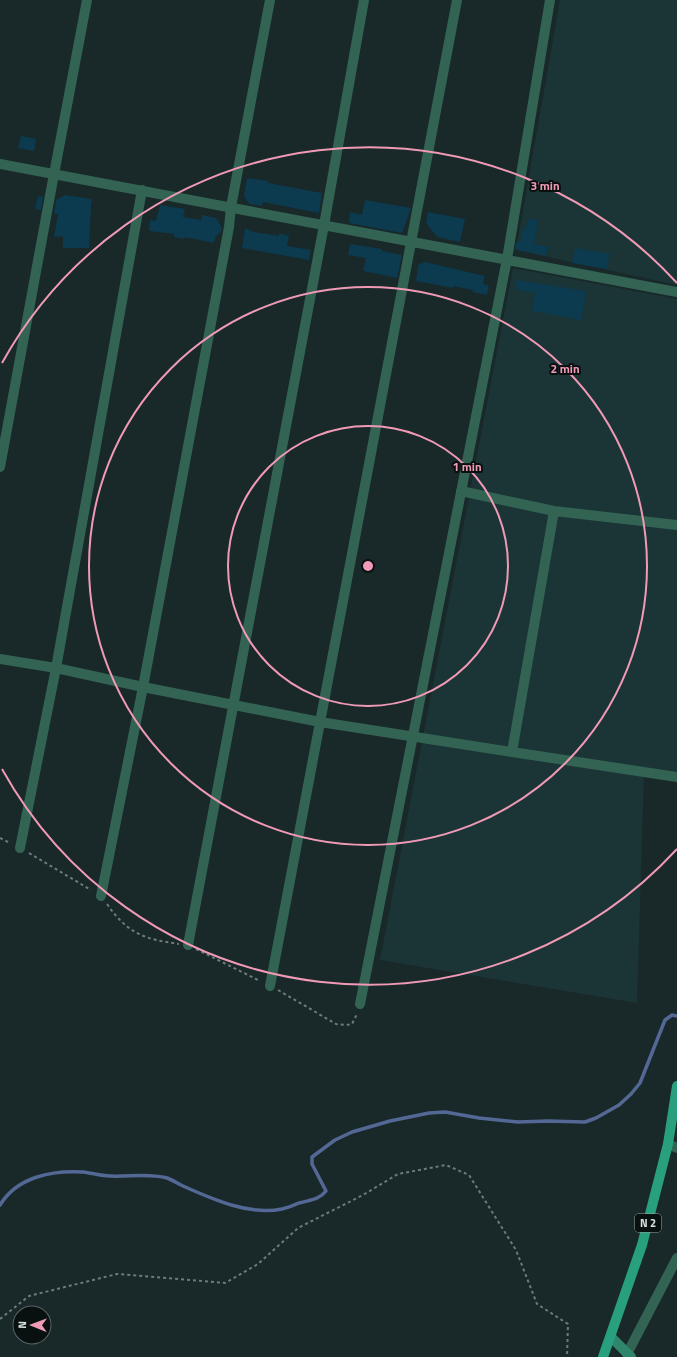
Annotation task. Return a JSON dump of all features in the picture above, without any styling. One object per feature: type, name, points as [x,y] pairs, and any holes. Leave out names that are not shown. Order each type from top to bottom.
[{"type":"main road","name":"N 2","points":[[603,1357],[611,1338],[642,1245],[672,1146],[677,1086]]},
{"type":"street","points":[[0,466],[87,0]]},
{"type":"street","points":[[101,896],[143,686],[270,0]]},
{"type":"street","points":[[188,946],[324,225],[364,0]]},
{"type":"street","points":[[270,986],[457,0]]},
{"type":"street","points":[[360,1004],[507,259],[550,0]]},
{"type":"street","points":[[0,164],[677,292]]},
{"type":"street","points":[[20,848],[56,668],[142,190]]},
{"type":"street","points":[[461,491],[554,511],[677,525]]},
{"type":"street","points":[[512,752],[554,511]]},
{"type":"street","points":[[0,659],[56,668],[320,722],[677,776]]},
{"type":"street","points":[[611,1338],[629,1356],[677,1258]]},
{"type":"path","points":[[0,1319],[29,1296],[117,1274],[225,1283],[258,1264],[298,1228],[363,1195],[398,1174],[446,1165],[469,1175],[516,1250],[537,1304],[568,1324],[567,1357]]},
{"type":"shaded area","points":[[560,0],[677,0],[677,285],[516,250]]},
{"type":"shaded area","points":[[513,268],[677,299],[677,779],[644,774],[637,1003],[380,960]]},
{"type":"building","points":[[21,136],[36,139],[34,151],[18,148]]},
{"type":"building","points":[[247,178],[322,193],[319,213],[263,202],[262,206],[249,204],[244,196]]},
{"type":"building","points":[[65,195],[92,199],[89,248],[63,248],[63,236],[54,237],[58,214],[54,213],[56,200]]},
{"type":"building","points":[[38,196],[43,197],[41,210],[35,209]]},
{"type":"building","points":[[365,200],[411,208],[402,233],[349,223],[350,212],[362,215]]},
{"type":"building","points":[[160,205],[185,209],[183,217],[201,220],[202,215],[216,218],[222,228],[221,232],[216,236],[214,243],[185,237],[184,239],[174,237],[174,234],[149,231],[150,220],[156,221]]},
{"type":"building","points":[[428,212],[465,219],[460,242],[437,237],[426,223]]},
{"type":"building","points":[[528,219],[538,220],[534,244],[549,247],[545,256],[515,249],[516,242],[520,242],[523,228],[526,229]]},
{"type":"building","points":[[245,228],[254,232],[279,236],[279,233],[289,236],[287,246],[311,250],[309,260],[242,248]]},
{"type":"building","points":[[350,244],[382,249],[382,251],[402,255],[397,278],[363,271],[366,258],[348,255]]},
{"type":"building","points":[[575,248],[610,254],[607,269],[572,263]]},
{"type":"building","points":[[425,262],[485,276],[483,284],[489,286],[487,295],[473,292],[473,290],[453,286],[453,288],[416,281],[418,265]]},
{"type":"building","points":[[517,280],[586,291],[581,320],[532,311],[535,293],[515,289]]},
{"type":"waterway","points":[[0,1205],[7,1195],[16,1188],[36,1177],[59,1172],[83,1172],[107,1176],[146,1175],[160,1177],[169,1179],[206,1196],[231,1205],[270,1211],[286,1208],[317,1198],[326,1191],[312,1164],[312,1157],[335,1140],[352,1132],[390,1121],[429,1113],[445,1112],[479,1118],[518,1122],[585,1122],[596,1118],[619,1105],[640,1083],[665,1020],[672,1015],[677,1016]]}]
